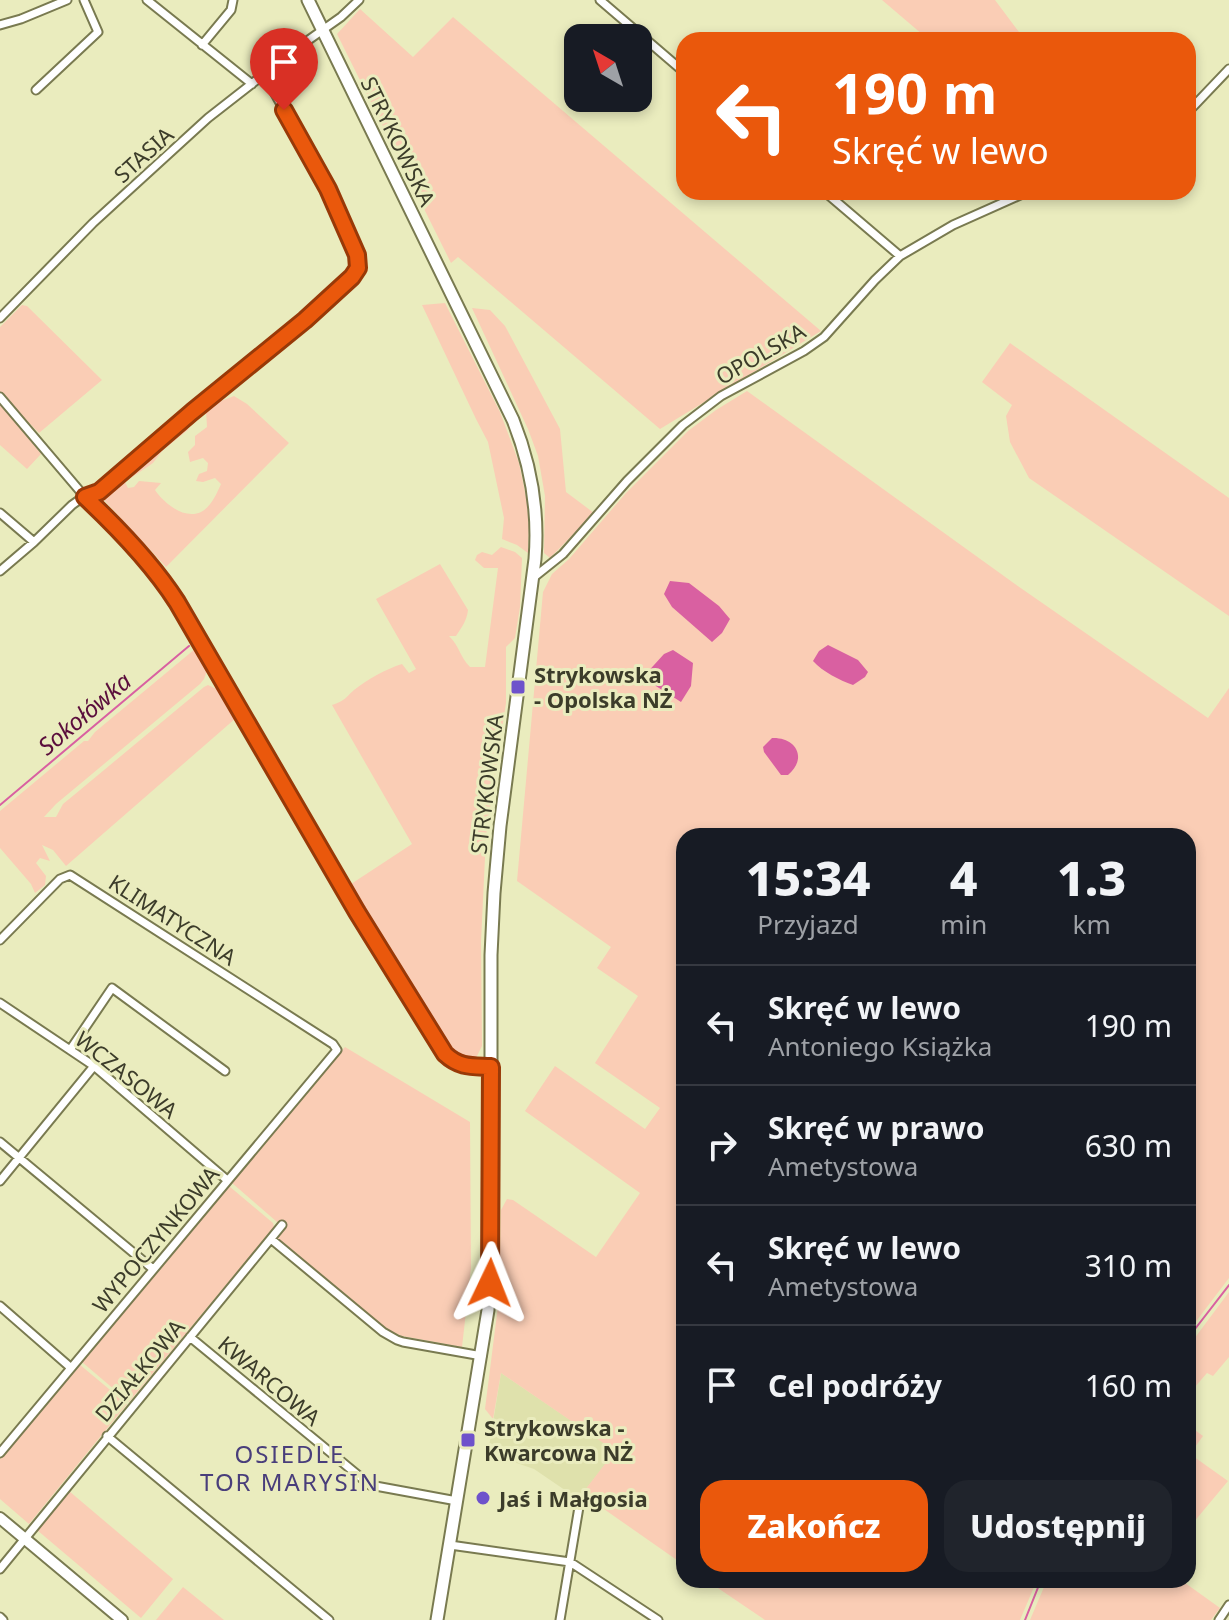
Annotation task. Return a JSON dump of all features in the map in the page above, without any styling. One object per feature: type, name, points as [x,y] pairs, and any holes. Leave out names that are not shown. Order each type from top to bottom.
[{"type":"main road","name":"STRYKOWSKA","points":[[308,0],[507,406],[528,463],[535,500],[533,578],[496,859],[491,955],[490,1271],[482,1356],[437,1620]]},
{"type":"street","points":[[0,25],[67,0]]},
{"type":"street","points":[[36,90],[98,32],[84,0]]},
{"type":"street","points":[[147,0],[252,84]]},
{"type":"street","points":[[202,45],[231,10],[233,0]]},
{"type":"street","name":"STASIA","points":[[0,318],[93,223],[208,118],[359,0]]},
{"type":"street","points":[[600,0],[676,65]]},
{"type":"street","points":[[1196,104],[1229,69]]},
{"type":"street","points":[[0,571],[72,505],[99,492],[282,339],[352,277],[358,268],[357,255],[328,189],[264,74]]},
{"type":"street","points":[[834,200],[900,256]]},
{"type":"street","name":"OPOLSKA","points":[[533,578],[563,554],[627,481],[683,425],[721,396],[824,337],[900,256],[953,225],[1009,200]]},
{"type":"street","points":[[0,397],[169,590],[357,912],[445,1054],[465,1066],[491,1067]]},
{"type":"street","points":[[0,513],[34,542]]},
{"type":"street","name":"KLIMATYCZNA","points":[[1,937],[60,879],[70,875],[283,1010],[336,1048]]},
{"type":"street","points":[[70,1050],[112,988],[225,1071]]},
{"type":"street","name":"WCZASOWA","points":[[0,1003],[94,1066],[227,1180]]},
{"type":"street","name":"WYPOCZYNKOWA","points":[[0,1453],[336,1053],[336,1048]]},
{"type":"street","points":[[0,1181],[94,1066]]},
{"type":"street","points":[[0,1142],[153,1269]]},
{"type":"street","name":"DZIAŁKOWA","points":[[0,1569],[282,1225]]},
{"type":"street","points":[[271,1239],[389,1336],[403,1342],[482,1356]]},
{"type":"street","points":[[0,1306],[70,1367]]},
{"type":"street","name":"KWARCOWA","points":[[190,1337],[370,1485],[457,1501]]},
{"type":"street","points":[[107,1436],[329,1620]]},
{"type":"street","points":[[560,1620],[579,1507]]},
{"type":"street","points":[[0,1518],[122,1620]]},
{"type":"street","points":[[450,1545],[570,1562],[658,1620]]},
{"type":"street","points":[[1219,1620],[1229,1605]]},
{"type":"shaded area","points":[[882,0],[995,0],[1019,32],[920,32]]},
{"type":"shaded area","points":[[360,9],[413,57],[453,17],[821,331],[660,429],[458,257],[451,263],[337,34]]},
{"type":"shaded area","points":[[445,303],[500,412],[519,463],[527,502],[528,553],[502,539],[504,518],[488,442],[422,305]]},
{"type":"shaded area","points":[[22,305],[27,306],[102,380],[39,433],[0,393],[0,327]]},
{"type":"shaded area","points":[[472,308],[490,310],[505,326],[560,429],[566,492],[594,513],[550,558],[544,553],[545,496],[538,456]]},
{"type":"shaded area","points":[[1010,343],[1229,498],[1229,616],[1029,478],[1010,442],[1006,416],[1012,405],[982,382]]},
{"type":"shaded area","points":[[747,391],[1208,718],[1229,688],[1229,1278],[1196,1321],[1196,828],[676,828],[676,1559],[591,1500],[578,1499],[615,1451],[501,1373],[493,1419],[485,1409],[499,1298],[501,1210],[507,1199],[513,1200],[596,1257],[640,1193],[525,1111],[555,1066],[645,1129],[660,1108],[595,1063],[638,996],[597,968],[611,947],[517,881],[543,592],[552,574],[569,559],[626,493],[688,431]]},
{"type":"shaded area","points":[[234,396],[289,443],[166,567],[104,500],[104,495],[189,429],[162,451],[153,463],[125,482],[128,488],[139,481],[161,483],[155,490],[175,509],[188,514],[205,510],[221,484],[215,478],[196,481],[199,474],[207,471],[208,463],[203,458],[190,462],[188,452],[195,445],[195,436],[207,427],[206,410]]},
{"type":"shaded area","points":[[0,402],[41,454],[27,469],[0,445]]},
{"type":"shaded area","points":[[501,547],[522,558],[520,607],[515,638],[506,647],[506,703],[486,836],[481,942],[482,1046],[477,1056],[467,1060],[457,1056],[448,1046],[348,886],[412,844],[332,705],[390,669],[402,664],[409,673],[416,669],[376,599],[440,564],[468,610],[456,636],[449,636],[470,667],[485,667],[498,568],[484,568],[475,560],[482,552],[492,555]]},
{"type":"shaded area","points":[[670,581],[689,583],[719,606],[730,619],[712,642],[672,607],[664,594]]},
{"type":"shaded area","points":[[828,645],[858,660],[868,672],[865,677],[853,685],[817,665],[813,661],[819,651]]},
{"type":"shaded area","points":[[195,649],[208,668],[200,684],[44,817],[56,817],[63,804],[204,687],[208,685],[221,691],[236,718],[66,866],[53,850],[42,845],[50,861],[40,858],[36,863],[46,876],[45,885],[35,893],[0,848],[0,811]]},
{"type":"shaded area","points":[[673,650],[693,663],[691,686],[681,702],[644,676],[664,654]]},
{"type":"shaded area","points":[[772,738],[787,741],[796,750],[797,762],[788,775],[781,775],[764,752],[763,747]]},
{"type":"shaded area","points":[[345,1047],[470,1122],[471,1268],[462,1347],[402,1336],[387,1330],[276,1238],[284,1228],[232,1183]]},
{"type":"shaded area","points":[[229,1186],[274,1227],[129,1402],[82,1362]]},
{"type":"shaded area","points":[[1229,1292],[1229,1357],[1213,1376],[1207,1373],[1196,1386],[1196,1336]]},
{"type":"shaded area","points":[[79,1364],[127,1404],[29,1524],[0,1499],[0,1459]]},
{"type":"shaded area","points":[[501,1373],[616,1451],[578,1499],[534,1469],[488,1453]]},
{"type":"shaded area","points":[[1196,1431],[1203,1436],[1196,1446]]},
{"type":"shaded area","points":[[1196,1458],[1228,1481],[1196,1519]]},
{"type":"shaded area","points":[[69,1491],[173,1579],[141,1618],[37,1530]]},
{"type":"shaded area","points":[[183,1587],[224,1620],[156,1620]]},
{"type":"shaded area","points":[[718,1588],[1034,1588],[1020,1620],[765,1620]]},
{"type":"shaded area","points":[[1044,1588],[1192,1588],[1220,1608],[1211,1620],[1030,1620]]},
{"type":"waterway","name":"Sokołówka","points":[[0,805],[189,646]]},
{"type":"waterway","points":[[1196,1328],[1229,1285]]},
{"type":"waterway","points":[[1025,1620],[1038,1588]]},
{"type":"place","name":"Strykowska - Opolska NŻ","points":[[518,687]]},
{"type":"place","name":"Strykowska - Kwarcowa NŻ","points":[[468,1440]]},
{"type":"place","name":"Jaś i Małgosia","points":[[483,1498]]},
{"type":"district","name":"OSIEDLE TOR MARYSIN","points":[[290,1467]]},
{"type":"route","points":[[284,110],[328,189],[359,261],[356,273],[305,320],[99,492],[85,497],[117,527],[177,602],[357,912],[445,1054],[465,1066],[491,1067],[490,1283]]}]
